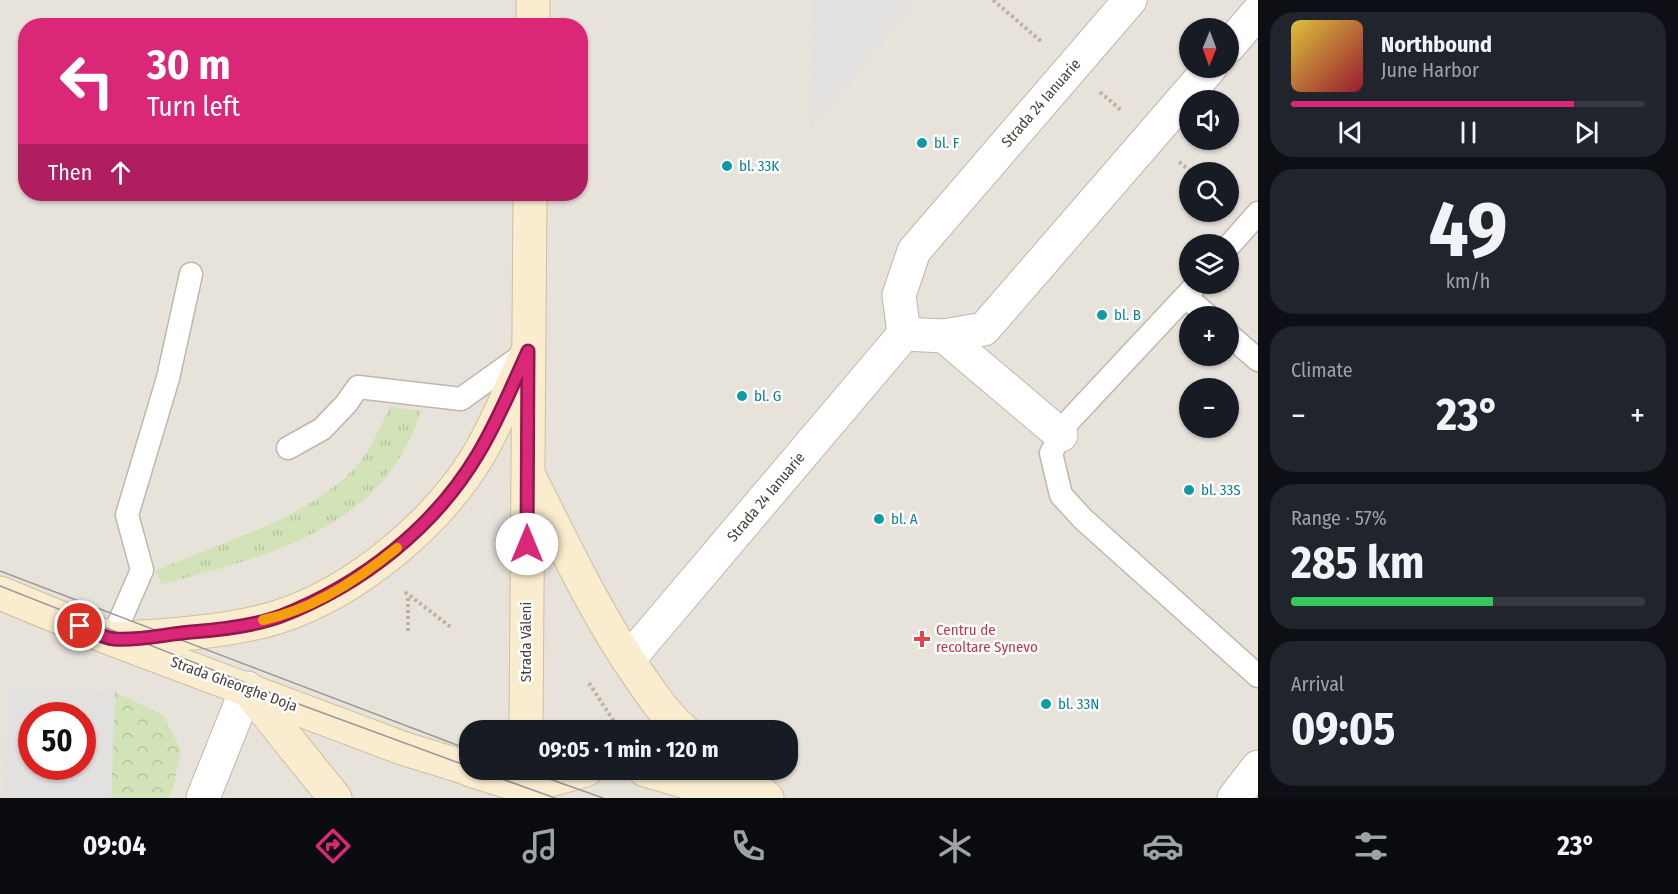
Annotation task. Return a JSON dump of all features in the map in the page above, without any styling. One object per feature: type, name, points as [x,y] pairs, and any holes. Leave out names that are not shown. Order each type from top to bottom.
[{"type":"main road","points":[[532,18],[533,0]]},
{"type":"main road","name":"Strada Văleni","points":[[526,720],[530,201]]},
{"type":"main road","points":[[112,639],[221,629],[279,617],[328,595],[378,563],[416,532],[455,488],[478,456],[497,421],[528,351]]},
{"type":"main road","points":[[527,472],[602,617],[650,692],[674,720]]},
{"type":"main road","name":"Strada Gheorghe Doja","points":[[0,593],[112,639],[402,748],[459,766]]},
{"type":"main road","points":[[247,688],[334,798]]},
{"type":"main road","name":"Strada Gheorghe Doja","points":[[504,780],[529,788],[554,780]]},
{"type":"main road","points":[[679,780],[741,798]]},
{"type":"main road","points":[[743,780],[767,798]]},
{"type":"street","name":"Strada 24 Ianuarie","points":[[628,660],[904,334],[899,295],[914,251],[1130,0]]},
{"type":"street","points":[[1239,34],[1258,12]]},
{"type":"street","points":[[904,334],[944,336],[984,328],[1201,78]]},
{"type":"street","points":[[944,336],[1061,435]]},
{"type":"street","points":[[203,798],[247,688]]},
{"type":"street","points":[[1234,798],[1258,767]]},
{"type":"lane","points":[[1239,235],[1258,213]]},
{"type":"lane","points":[[112,639],[142,570],[127,515],[168,378],[191,274]]},
{"type":"lane","points":[[1187,294],[1068,422],[1051,453],[1061,495],[1083,519],[1258,676]]},
{"type":"lane","points":[[1239,344],[1258,360]]},
{"type":"lane","points":[[288,448],[322,429],[346,404],[358,387],[461,399],[528,351]]},
{"type":"path","points":[[401,588],[452,628]]},
{"type":"path","points":[[408,595],[408,631]]},
{"type":"path","points":[[589,683],[613,720]]},
{"type":"shaded area","points":[[0,0],[1258,0],[1258,798],[0,798]]},
{"type":"shaded area","points":[[813,0],[916,0],[810,130]]},
{"type":"shaded area","points":[[8,688],[115,692],[111,798],[3,798]]},
{"type":"green space","points":[[390,407],[421,411],[404,451],[380,484],[351,510],[317,531],[281,548],[242,562],[162,584],[155,571],[287,516],[335,486],[355,468],[365,455]]},
{"type":"green space","points":[[115,692],[163,715],[181,750],[173,788],[168,798],[111,798]]},
{"type":"tram line","points":[[0,571],[459,746]]},
{"type":"tram line","points":[[0,586],[304,706],[459,763]]},
{"type":"tram line","points":[[505,780],[555,798]]},
{"type":"tram line","points":[[552,780],[603,798]]},
{"type":"slow traffic","points":[[263,620],[279,617],[328,595],[397,548]]},
{"type":"place","name":"bl. F","points":[[922,143]]},
{"type":"place","name":"bl. 33K","points":[[727,166]]},
{"type":"place","name":"bl. B","points":[[1102,315]]},
{"type":"place","name":"bl. G","points":[[742,396]]},
{"type":"place","name":"bl. 33S","points":[[1189,490]]},
{"type":"place","name":"bl. A","points":[[879,519]]},
{"type":"place","name":"Centru de recoltare Synevo","points":[[922,639]]},
{"type":"place","name":"bl. 33N","points":[[1046,704]]},
{"type":"route","points":[[80,626],[112,639],[221,629],[279,617],[328,595],[378,563],[416,532],[455,488],[478,456],[497,421],[528,351],[527,544]]}]
